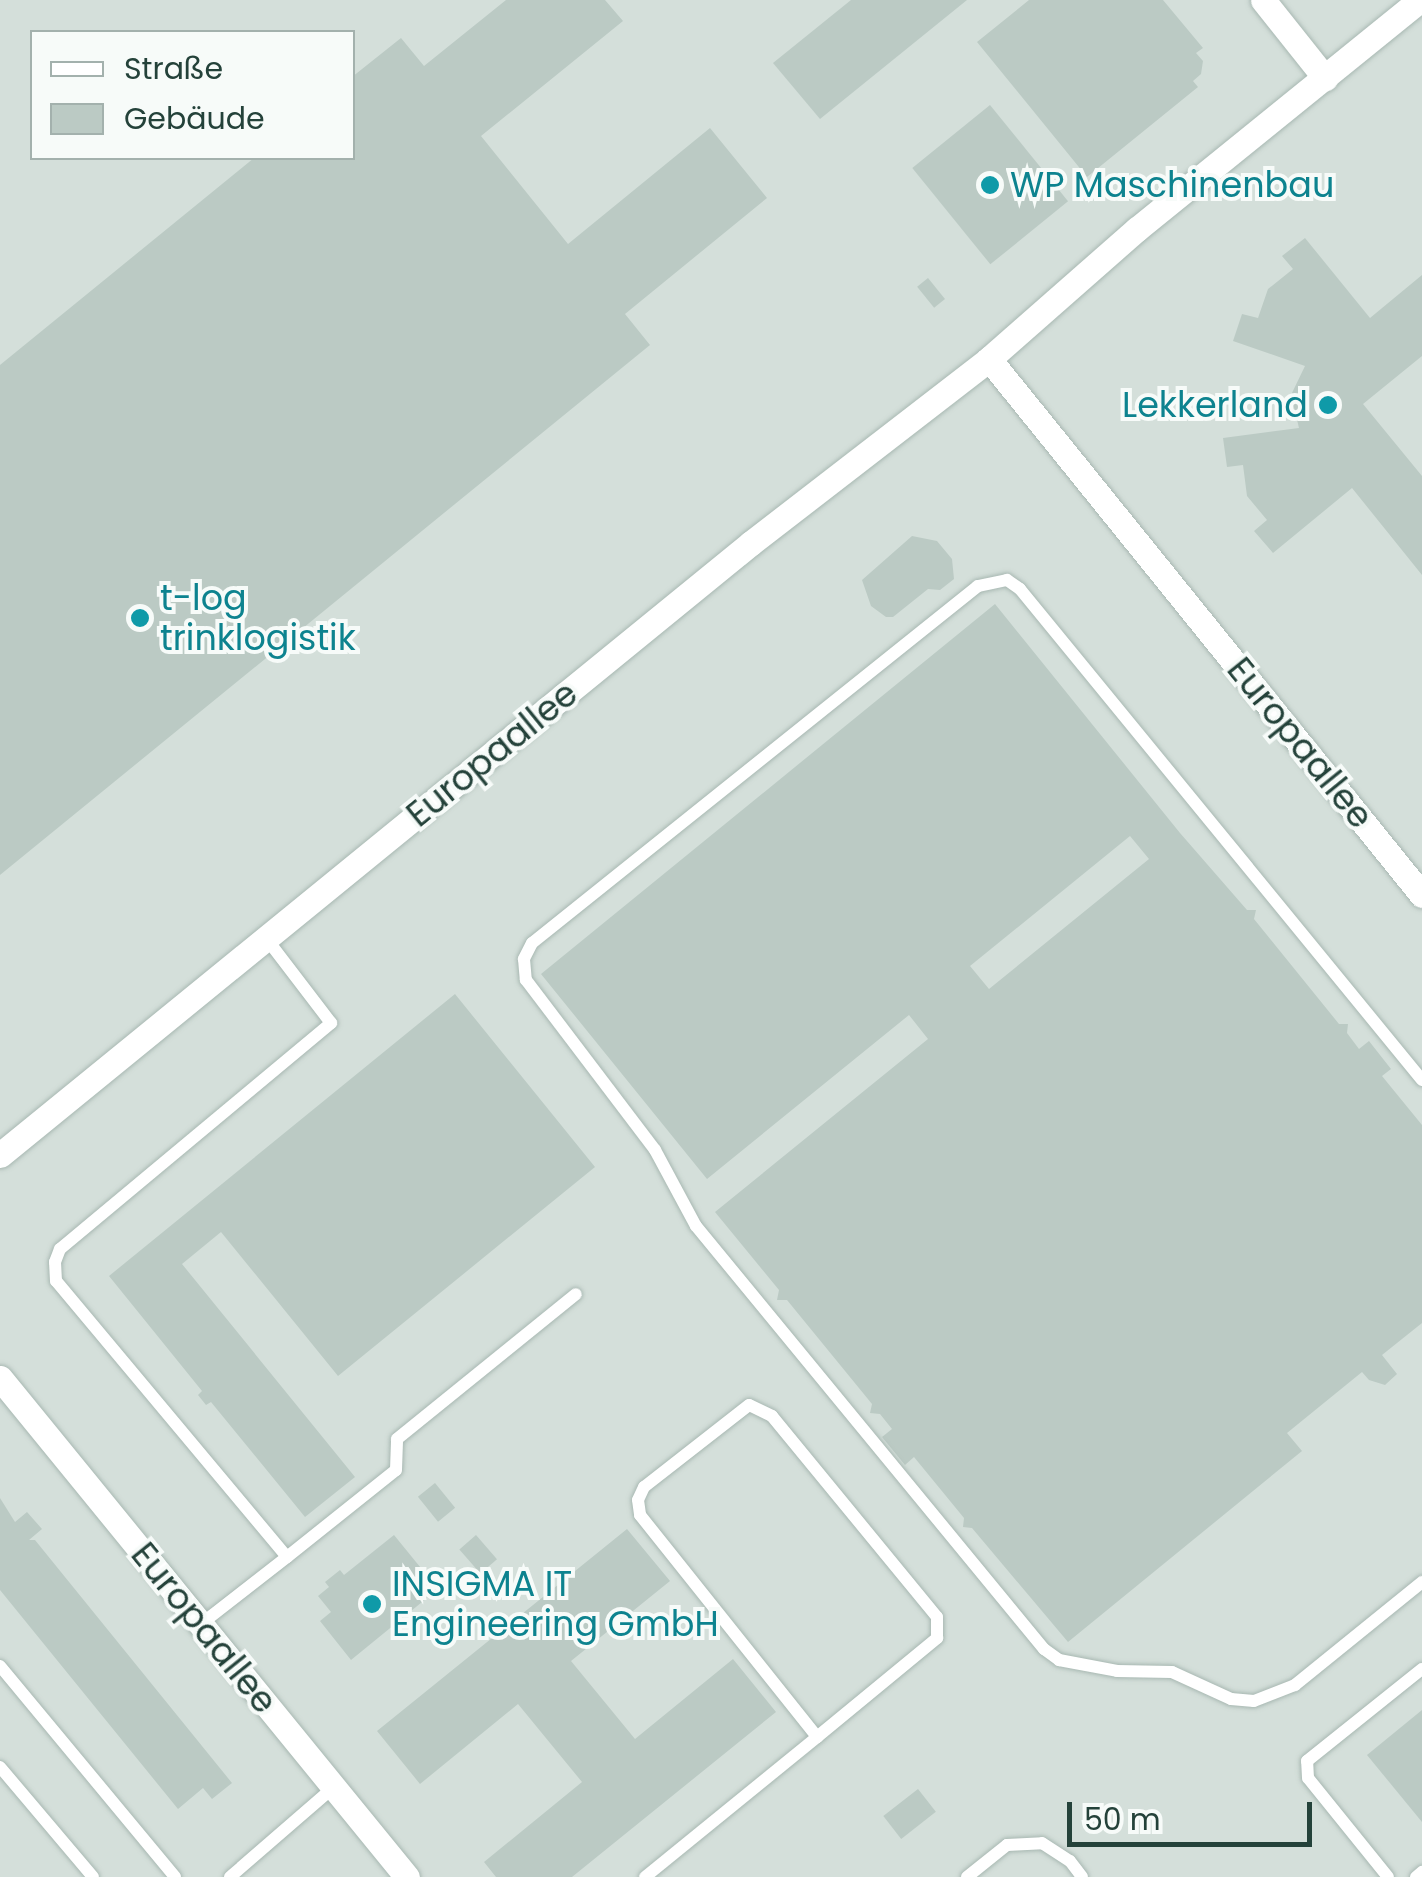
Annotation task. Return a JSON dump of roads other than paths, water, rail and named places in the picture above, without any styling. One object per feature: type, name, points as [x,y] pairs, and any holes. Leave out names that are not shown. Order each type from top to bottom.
[{"type":"street","points":[[1263,0],[1325,78]]},
{"type":"street","name":"Europaallee","points":[[0,1155],[751,543],[989,359],[1137,229],[1420,0]]},
{"type":"street","name":"Europaallee","points":[[989,359],[1422,895]]},
{"type":"street","name":"Europaallee","points":[[0,1378],[407,1877]]},
{"type":"lane","points":[[1422,1080],[1020,589],[1008,580],[978,586],[532,944],[524,959],[526,980],[655,1150],[696,1226],[1044,1649],[1059,1660],[1117,1671],[1150,1668],[1172,1672],[1231,1699],[1254,1701],[1295,1685],[1422,1582]]},
{"type":"lane","points":[[266,938],[330,1023],[60,1248],[55,1262],[56,1281],[287,1557]]},
{"type":"lane","points":[[201,1624],[396,1470],[397,1439],[576,1294]]},
{"type":"lane","points":[[645,1877],[937,1638],[936,1617],[772,1416],[749,1405],[644,1486],[638,1500],[640,1515],[816,1737]]},
{"type":"lane","points":[[0,1666],[175,1877]]},
{"type":"lane","points":[[1388,1877],[1308,1778],[1307,1760],[1422,1668]]},
{"type":"lane","points":[[0,1767],[93,1877]]},
{"type":"lane","points":[[230,1877],[334,1787]]},
{"type":"lane","points":[[967,1877],[1007,1846],[1042,1843],[1070,1861],[1082,1877]]},
{"type":"lane","points":[[1416,1877],[1422,1872]]},
{"type":"place","name":"WP Maschinenbau","points":[[990,185]]},
{"type":"place","name":"Lekkerland","points":[[1328,405]]},
{"type":"place","name":"t-log trinklogistik","points":[[140,618]]},
{"type":"place","name":"INSIGMA IT Engineering GmbH","points":[[372,1604]]}]
